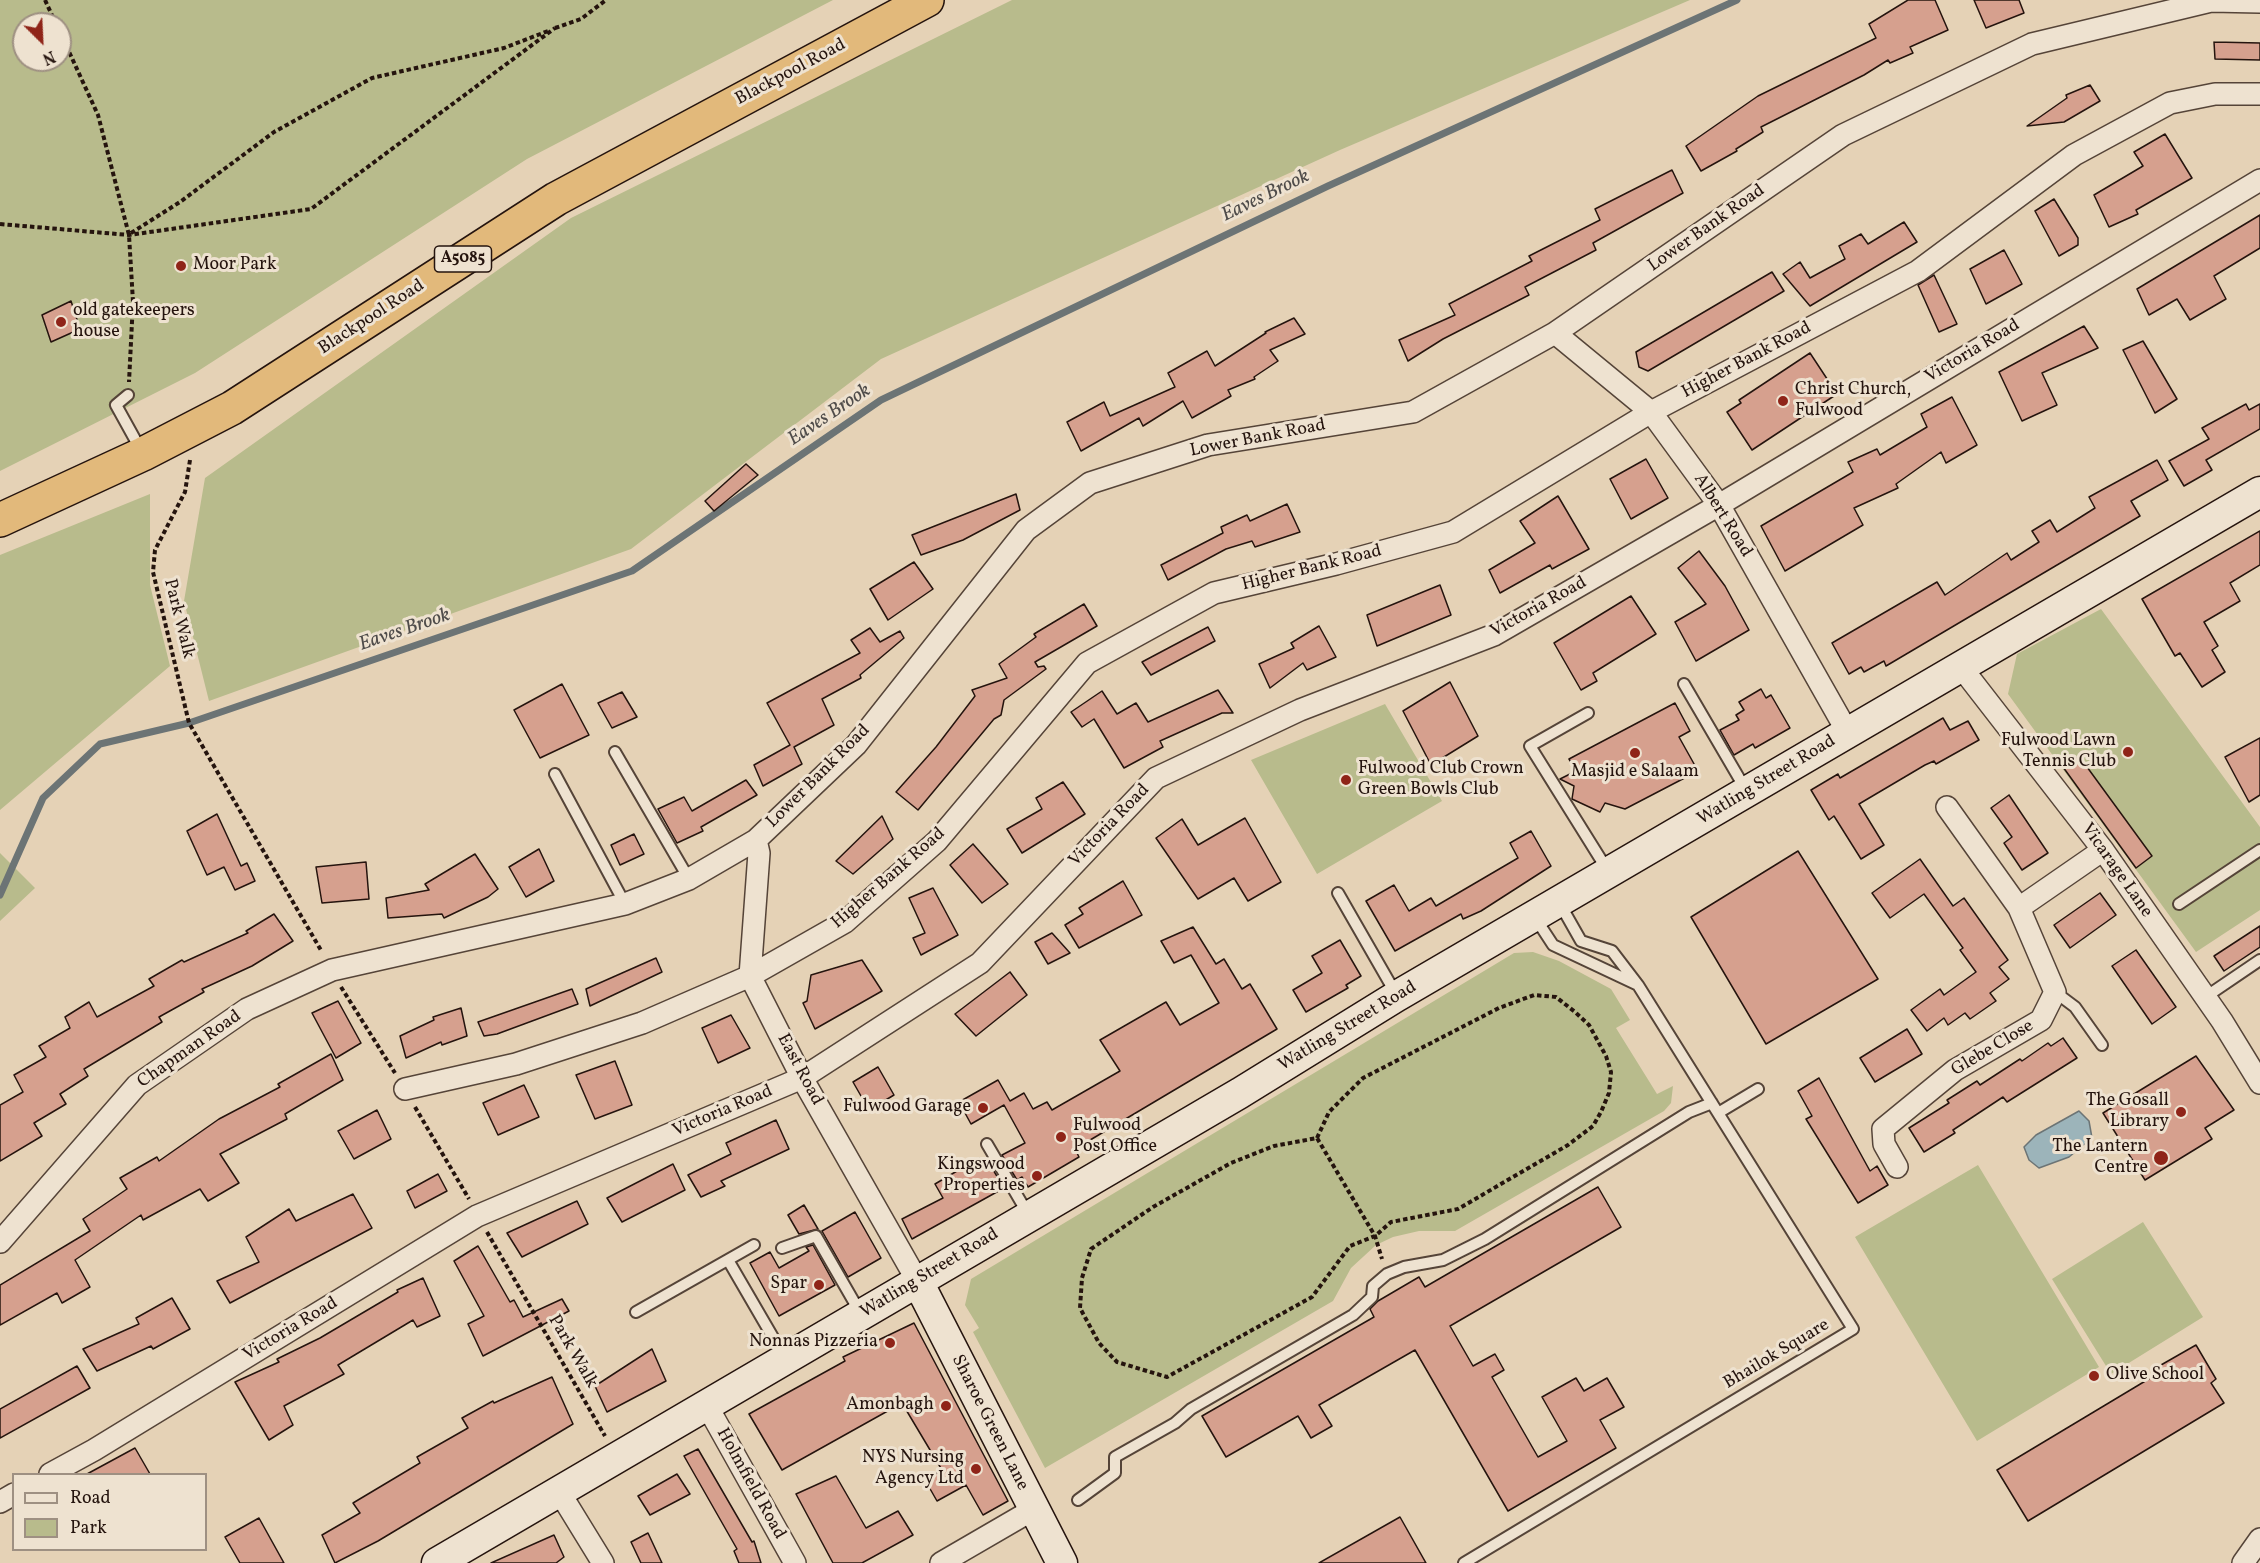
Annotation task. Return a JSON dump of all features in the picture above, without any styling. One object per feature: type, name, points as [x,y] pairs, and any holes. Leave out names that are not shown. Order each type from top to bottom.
[{"type":"highway","name":"Blackpool Road","points":[[0,520],[143,454],[232,408],[556,199],[927,0]]},
{"type":"main road","name":"Watling Street Road","points":[[437,1563],[918,1282],[1028,1214],[1240,1093],[1398,996],[2260,492]]},
{"type":"main road","name":"Sharoe Green Lane","points":[[918,1282],[1062,1563]]},
{"type":"street","name":"Lower Bank Road","points":[[332,970],[625,904],[690,879],[756,840],[855,745],[1026,530],[1090,483],[1208,445],[1413,412],[1555,333],[1842,135],[2032,44],[2211,1],[2260,2]]},
{"type":"street","name":"Higher Bank Road","points":[[405,1089],[516,1064],[642,1023],[750,976],[845,922],[937,841],[1087,663],[1214,593],[1453,532],[1651,412],[1918,271],[2074,155],[2170,103],[2215,94],[2260,94]]},
{"type":"street","name":"Victoria Road","points":[[52,1473],[104,1444],[477,1216],[802,1078],[980,963],[1156,778],[1300,710],[1494,635],[1719,505],[2260,180]]},
{"type":"street","name":"Albert Road","points":[[1555,333],[1651,412],[1719,505],[1848,733]]},
{"type":"street","name":"Vicarage Lane","points":[[1961,667],[2103,850],[2204,998],[2254,1059],[2260,1083]]},
{"type":"street","points":[[1947,807],[2019,908],[2055,992]]},
{"type":"street","points":[[750,976],[759,853],[756,840]]},
{"type":"street","points":[[2019,908],[2103,850]]},
{"type":"street","name":"Chapman Road","points":[[0,1242],[137,1085],[248,1009],[332,970]]},
{"type":"street","name":"East Road","points":[[750,976],[802,1078],[918,1282]]},
{"type":"street","name":"Glebe Close","points":[[1897,1167],[1884,1144],[1882,1129],[1955,1070],[2041,1020],[2055,992]]},
{"type":"street","name":"Holmfield Road","points":[[706,1404],[795,1563]]},
{"type":"street","points":[[560,1492],[603,1563]]},
{"type":"street","points":[[942,1563],[1034,1509]]},
{"type":"street","points":[[2243,1563],[2260,1539]]},
{"type":"lane","points":[[128,395],[116,405],[143,454]]},
{"type":"lane","points":[[1684,684],[1747,792]]},
{"type":"lane","points":[[1588,713],[1530,746],[1610,874]]},
{"type":"lane","points":[[615,752],[690,879]]},
{"type":"lane","points":[[555,774],[625,904]]},
{"type":"lane","points":[[2179,904],[2260,850]]},
{"type":"lane","points":[[1338,893],[1398,996]]},
{"type":"lane","points":[[1547,910],[1553,945],[1638,986]]},
{"type":"lane","name":"Bhailok Square","points":[[1464,1563],[1853,1329],[1638,986],[1612,951],[1581,941],[1547,910]]},
{"type":"lane","points":[[2204,998],[2260,960]]},
{"type":"lane","points":[[2055,992],[2075,1007],[2102,1045]]},
{"type":"lane","points":[[1078,1500],[1115,1473],[1115,1457],[1175,1423],[1191,1409],[1353,1315],[1372,1297],[1373,1286],[1387,1274],[1404,1267],[1443,1260],[1485,1239],[1689,1112],[1715,1108],[1758,1089]]},
{"type":"lane","points":[[987,1144],[1028,1214]]},
{"type":"lane","points":[[782,1248],[816,1236],[861,1315]]},
{"type":"lane","points":[[636,1312],[754,1245]]},
{"type":"lane","points":[[728,1260],[785,1358]]},
{"type":"lane","points":[[1474,1542],[1482,1552]]},
{"type":"path","points":[[129,235],[180,202],[274,132],[372,78],[504,48],[581,18],[606,0]]},
{"type":"path","points":[[0,224],[129,235],[311,209],[555,28]]},
{"type":"path","points":[[72,58],[98,115],[129,235],[133,302],[128,395]]},
{"type":"path","name":"Park Walk","points":[[191,728],[153,572],[155,550],[185,492],[188,461],[198,456]]},
{"type":"path","points":[[1534,995],[1556,997],[1589,1025],[1611,1072],[1609,1093],[1593,1126],[1568,1146],[1458,1209],[1391,1222],[1375,1236],[1350,1246],[1312,1297],[1167,1377],[1117,1362],[1099,1343],[1080,1308],[1082,1278],[1091,1249],[1153,1207],[1232,1163],[1274,1146],[1317,1138],[1329,1113],[1363,1078],[1499,1008],[1534,995]]},
{"type":"path","points":[[1317,1138],[1375,1236],[1387,1274]]},
{"type":"path","name":"Park Walk","points":[[477,1216],[608,1440]]},
{"type":"green space","name":"Moor Park","points":[[0,0],[833,0],[527,159],[195,373],[0,471]]},
{"type":"green space","points":[[1012,0],[1690,0],[1340,150],[881,359],[631,549],[209,701],[184,601],[205,478],[571,218]]},
{"type":"green space","points":[[150,494],[150,585],[170,666],[0,810],[0,555]]},
{"type":"green space","name":"Fulwood Lawn Tennis Club","points":[[2101,609],[2260,827],[2260,910],[2196,952],[2008,694],[2017,654]]},
{"type":"green space","name":"Fulwood Club Crown Green Bowls Club","points":[[1385,704],[1442,801],[1317,874],[1251,760]]},
{"type":"green space","points":[[0,853],[35,888],[0,921]]},
{"type":"green space","points":[[1533,952],[1559,961],[1611,989],[1630,1020],[1616,1028],[1657,1094],[1673,1086],[1671,1103],[1664,1111],[1455,1231],[1419,1231],[1393,1237],[1376,1245],[1351,1268],[1333,1301],[1045,1468],[973,1332],[979,1328],[965,1305],[971,1279],[1514,953]]},
{"type":"green space","points":[[1978,1165],[2099,1367],[1977,1441],[1855,1237]]},
{"type":"green space","points":[[2143,1222],[2203,1317],[2111,1374],[2052,1279]]},
{"type":"water","points":[[2079,1111],[2089,1121],[2092,1138],[2069,1157],[2039,1168],[2029,1160],[2024,1147],[2036,1135]]},
{"type":"building","points":[[1908,0],[1935,0],[1948,30],[1910,47],[1913,53],[1890,63],[1888,60],[1864,75],[1761,127],[1763,132],[1736,149],[1737,151],[1701,171],[1686,146],[1758,96],[1876,38],[1869,24]]},
{"type":"building","points":[[1974,0],[2019,0],[2024,13],[1986,28]]},
{"type":"building","points":[[2214,42],[2260,43],[2260,60],[2215,59]]},
{"type":"building","points":[[2090,85],[2100,101],[2064,122],[2027,126],[2067,98],[2066,95]]},
{"type":"building","points":[[2165,134],[2192,178],[2136,210],[2138,214],[2109,227],[2094,195],[2143,166],[2134,152]]},
{"type":"building","points":[[1672,170],[1683,193],[1593,243],[1596,250],[1525,287],[1529,295],[1443,339],[1408,361],[1399,340],[1455,315],[1449,304],[1532,261],[1529,256],[1600,220],[1595,209]]},
{"type":"building","points":[[2054,199],[2078,238],[2078,245],[2059,256],[2035,211]]},
{"type":"building","points":[[2260,215],[2260,248],[2214,276],[2226,299],[2190,320],[2177,299],[2149,315],[2137,289]]},
{"type":"building","points":[[1904,222],[1917,242],[1810,306],[1783,274],[1800,262],[1810,278],[1845,259],[1839,246],[1861,234],[1868,244]]},
{"type":"building","points":[[2004,250],[2022,284],[1986,304],[1970,269]]},
{"type":"building","points":[[1772,272],[1784,291],[1648,371],[1639,367],[1636,352]]},
{"type":"building","points":[[1934,275],[1957,324],[1939,332],[1918,285]]},
{"type":"building","name":"old gatekeepers house","points":[[71,301],[80,329],[51,342],[42,315]]},
{"type":"building","points":[[1294,318],[1305,334],[1270,350],[1278,361],[1254,377],[1255,379],[1228,390],[1231,396],[1192,418],[1183,401],[1143,426],[1139,418],[1081,451],[1067,422],[1104,402],[1110,416],[1175,387],[1168,373],[1207,351],[1215,366],[1265,332]]},
{"type":"building","points":[[2084,326],[2098,348],[2042,373],[2057,405],[2022,421],[1999,372]]},
{"type":"building","points":[[2143,341],[2177,399],[2155,413],[2123,350]]},
{"type":"building","name":"Christ Church, Fulwood","points":[[1810,353],[1837,394],[1752,450],[1727,412],[1741,403],[1739,400]]},
{"type":"building","points":[[1952,397],[1977,445],[1946,463],[1941,452],[1896,484],[1898,488],[1854,508],[1863,525],[1785,571],[1761,526],[1853,472],[1848,462],[1877,449],[1880,455],[1927,427],[1921,414]]},
{"type":"building","points":[[2246,404],[2249,410],[2260,404],[2260,429],[2206,460],[2212,470],[2184,486],[2169,461],[2209,439],[2202,428]]},
{"type":"building","points":[[1646,459],[1668,498],[1631,519],[1610,479]]},
{"type":"building","points":[[2157,460],[2168,480],[2131,501],[2140,516],[1886,666],[1884,661],[1864,672],[1861,667],[1849,674],[1832,643],[1937,582],[1945,595],[2007,553],[2011,560],[2039,542],[2032,531],[2050,520],[2057,532],[2095,508],[2089,497]]},
{"type":"building","points":[[746,464],[758,475],[714,511],[705,501]]},
{"type":"building","points":[[1016,494],[1020,510],[963,540],[921,555],[912,535]]},
{"type":"building","points":[[1558,496],[1589,549],[1552,569],[1550,565],[1500,593],[1489,570],[1535,543],[1520,521]]},
{"type":"building","points":[[1287,504],[1300,532],[1255,547],[1252,541],[1226,549],[1168,580],[1161,565],[1223,533],[1221,527],[1247,515],[1250,521]]},
{"type":"building","points":[[2260,531],[2260,565],[2230,583],[2240,601],[2204,622],[2218,646],[2212,650],[2225,672],[2202,687],[2180,653],[2175,656],[2142,599]]},
{"type":"building","points":[[1699,551],[1725,586],[1749,630],[1696,661],[1675,622],[1706,604],[1678,568]]},
{"type":"building","points":[[914,562],[933,589],[888,620],[870,589]]},
{"type":"building","points":[[1440,585],[1451,615],[1377,646],[1367,615]]},
{"type":"building","points":[[1631,596],[1656,634],[1593,673],[1597,681],[1581,690],[1554,643]]},
{"type":"building","points":[[1084,604],[1097,626],[1035,662],[1038,667],[1044,666],[1046,669],[1004,700],[1001,715],[994,719],[918,810],[896,792],[936,747],[975,696],[972,690],[1007,678],[999,664],[1036,637],[1034,634]]},
{"type":"building","points":[[1319,626],[1336,657],[1307,670],[1303,663],[1270,688],[1259,664],[1294,648],[1291,643]]},
{"type":"building","points":[[1208,627],[1215,641],[1151,675],[1142,662]]},
{"type":"building","points":[[870,628],[880,642],[900,631],[904,638],[860,675],[861,678],[822,699],[834,725],[794,747],[802,764],[763,786],[754,765],[790,745],[767,703],[860,653],[851,640]]},
{"type":"building","points":[[1450,682],[1478,736],[1431,765],[1403,711]]},
{"type":"building","points":[[562,684],[589,735],[540,758],[514,710]]},
{"type":"building","points":[[1761,689],[1766,698],[1771,695],[1790,728],[1755,748],[1753,744],[1734,755],[1720,730],[1739,720],[1736,715],[1744,710],[1739,702]]},
{"type":"building","points":[[1218,690],[1233,713],[1222,713],[1160,741],[1163,747],[1124,768],[1094,719],[1082,727],[1071,712],[1102,691],[1117,714],[1136,703],[1148,722]]},
{"type":"building","points":[[622,692],[637,717],[612,728],[598,703]]},
{"type":"building","name":"Masjid e Salaam","points":[[1675,703],[1690,731],[1679,737],[1698,771],[1625,809],[1605,803],[1600,812],[1572,799],[1574,786],[1560,779],[1576,771],[1569,759]]},
{"type":"building","points":[[1943,718],[1950,730],[1968,721],[1979,740],[1936,764],[1934,761],[1925,765],[1859,804],[1884,845],[1861,859],[1834,816],[1829,820],[1811,790],[1838,774],[1840,778]]},
{"type":"building","points":[[2260,738],[2260,795],[2249,802],[2225,757]]},
{"type":"building","points":[[2079,756],[2152,856],[2136,868],[2063,767]]},
{"type":"building","points":[[746,780],[757,795],[701,827],[703,831],[677,843],[658,809],[684,797],[692,811]]},
{"type":"building","points":[[1063,782],[1085,814],[1022,853],[1007,829],[1042,809],[1036,798]]},
{"type":"building","points":[[2009,795],[2048,853],[2022,870],[2004,843],[2012,837],[1991,808]]},
{"type":"building","points":[[217,814],[241,866],[247,863],[255,881],[235,890],[224,867],[207,875],[187,831]]},
{"type":"building","points":[[882,816],[893,839],[853,874],[836,861]]},
{"type":"building","points":[[1245,818],[1281,882],[1248,901],[1234,878],[1198,899],[1156,838],[1182,819],[1198,845]]},
{"type":"building","points":[[1531,831],[1551,866],[1481,911],[1463,919],[1461,914],[1395,951],[1366,901],[1394,885],[1409,911],[1431,898],[1436,906],[1518,858],[1510,843]]},
{"type":"building","points":[[634,834],[644,854],[620,865],[611,845]]},
{"type":"building","points":[[973,844],[1008,884],[982,903],[950,865]]},
{"type":"building","points":[[539,849],[554,881],[526,897],[509,867]]},
{"type":"building","points":[[1798,851],[1878,979],[1766,1044],[1691,917]]},
{"type":"building","points":[[475,854],[498,889],[488,897],[444,918],[442,914],[388,918],[386,898],[429,890],[425,884]]},
{"type":"building","points":[[1920,859],[1953,906],[1964,898],[2008,960],[1999,967],[2009,979],[1990,993],[1996,1001],[1970,1019],[1965,1013],[1948,1025],[1944,1018],[1927,1031],[1911,1010],[1940,989],[1944,995],[1976,972],[1960,950],[1963,948],[1924,894],[1890,918],[1872,893]]},
{"type":"building","points":[[366,862],[369,899],[322,903],[316,867]]},
{"type":"building","points":[[1123,881],[1142,915],[1079,948],[1065,925],[1083,914],[1079,908]]},
{"type":"building","points":[[933,888],[958,935],[921,955],[913,938],[925,933],[909,898]]},
{"type":"building","points":[[2100,893],[2116,915],[2070,948],[2054,925]]},
{"type":"building","points":[[274,914],[293,941],[252,966],[202,989],[204,992],[159,1017],[162,1022],[84,1069],[88,1076],[60,1094],[66,1104],[34,1123],[42,1136],[0,1161],[0,1105],[23,1092],[14,1075],[46,1057],[39,1046],[70,1028],[65,1017],[89,1002],[97,1017],[154,986],[149,979],[182,960],[184,962],[248,933],[246,931]]},
{"type":"building","points":[[2260,926],[2260,947],[2224,971],[2214,956]]},
{"type":"building","points":[[1193,927],[1216,964],[1224,959],[1242,989],[1250,984],[1277,1029],[1075,1149],[1079,1157],[1028,1187],[1022,1177],[1017,1180],[1002,1155],[1025,1143],[1004,1105],[971,1124],[959,1102],[998,1080],[1010,1101],[1024,1093],[1033,1109],[1047,1102],[1052,1110],[1120,1071],[1100,1040],[1166,1002],[1180,1025],[1219,1003],[1191,955],[1174,963],[1161,941]]},
{"type":"building","points":[[1052,933],[1070,953],[1048,964],[1035,942]]},
{"type":"building","points":[[1340,940],[1361,976],[1346,985],[1348,988],[1306,1012],[1293,990],[1322,973],[1312,956]]},
{"type":"building","points":[[2136,950],[2176,1007],[2152,1024],[2112,966]]},
{"type":"building","points":[[656,958],[662,972],[590,1006],[586,989]]},
{"type":"building","points":[[862,960],[882,991],[815,1029],[803,1003],[807,1001],[811,975]]},
{"type":"building","points":[[1010,972],[1027,995],[976,1036],[955,1014]]},
{"type":"building","points":[[572,989],[578,1004],[497,1034],[484,1036],[478,1022]]},
{"type":"building","points":[[338,1001],[361,1043],[336,1058],[312,1013]]},
{"type":"building","points":[[461,1008],[467,1036],[442,1045],[441,1042],[406,1058],[400,1036],[434,1020],[433,1017]]},
{"type":"building","points":[[731,1015],[750,1048],[718,1063],[702,1028]]},
{"type":"building","points":[[1907,1029],[1922,1054],[1875,1082],[1860,1058]]},
{"type":"building","points":[[2063,1038],[2077,1058],[2007,1102],[2003,1097],[1953,1130],[1955,1133],[1924,1152],[1909,1128],[1949,1103],[1947,1100],[1977,1081],[1980,1085],[2048,1043],[2051,1046]]},
{"type":"building","points":[[331,1054],[343,1080],[285,1114],[287,1119],[220,1154],[239,1183],[208,1201],[200,1189],[143,1220],[141,1215],[75,1260],[90,1287],[62,1303],[57,1293],[0,1325],[0,1285],[90,1231],[83,1219],[127,1189],[120,1178],[157,1157],[159,1161],[219,1119],[280,1087],[278,1084]]},
{"type":"building","points":[[2196,1056],[2234,1110],[2205,1128],[2212,1139],[2145,1180],[2103,1113]]},
{"type":"building","points":[[615,1061],[632,1105],[595,1119],[576,1075]]},
{"type":"building","points":[[878,1067],[894,1095],[869,1110],[853,1082]]},
{"type":"building","points":[[1819,1078],[1870,1171],[1877,1166],[1888,1185],[1858,1203],[1806,1119],[1812,1116],[1798,1091]]},
{"type":"building","points":[[524,1085],[539,1117],[498,1135],[483,1103]]},
{"type":"building","points":[[377,1110],[391,1139],[354,1159],[338,1131]]},
{"type":"building","points":[[776,1120],[789,1149],[721,1181],[725,1186],[701,1197],[688,1175],[731,1154],[726,1143]]},
{"type":"building","points":[[979,1158],[984,1166],[989,1163],[1004,1188],[912,1239],[902,1219],[943,1198],[935,1184]]},
{"type":"building","points":[[673,1164],[685,1190],[622,1222],[607,1198]]},
{"type":"building","points":[[438,1174],[447,1191],[415,1208],[407,1191]]},
{"type":"building","points":[[1598,1187],[1621,1227],[1450,1326],[1473,1366],[1495,1354],[1504,1370],[1492,1377],[1538,1457],[1567,1441],[1542,1397],[1576,1378],[1584,1391],[1607,1378],[1624,1407],[1600,1420],[1616,1448],[1508,1511],[1415,1350],[1319,1405],[1332,1426],[1311,1438],[1298,1416],[1226,1457],[1202,1416],[1374,1317],[1370,1309],[1378,1301],[1419,1277],[1425,1287]]},
{"type":"building","points":[[353,1194],[372,1228],[230,1303],[217,1281],[259,1262],[246,1237],[289,1209],[296,1221]]},
{"type":"building","points":[[577,1201],[588,1224],[522,1257],[507,1233]]},
{"type":"building","points":[[804,1205],[818,1229],[799,1234],[788,1215]]},
{"type":"building","points":[[855,1212],[881,1258],[848,1277],[822,1231]]},
{"type":"building","points":[[813,1245],[835,1285],[779,1316],[750,1263],[770,1252],[779,1268],[809,1251],[806,1247]]},
{"type":"building","points":[[478,1246],[510,1302],[514,1300],[523,1317],[562,1299],[569,1311],[483,1356],[468,1324],[484,1316],[454,1261]]},
{"type":"building","points":[[423,1278],[440,1316],[417,1327],[413,1320],[338,1365],[344,1374],[284,1406],[293,1425],[269,1440],[235,1382],[279,1362],[277,1359],[320,1338],[398,1292],[397,1290]]},
{"type":"building","points":[[172,1298],[190,1329],[153,1349],[151,1346],[97,1371],[83,1349],[139,1324],[136,1318]]},
{"type":"building","points":[[914,1323],[1008,1501],[983,1515],[966,1485],[937,1501],[925,1480],[942,1470],[902,1403],[782,1470],[749,1414],[845,1361],[843,1357]]},
{"type":"building","points":[[2196,1345],[2216,1379],[2211,1383],[2224,1403],[2028,1521],[1997,1470],[2157,1374],[2154,1369]]},
{"type":"building","points":[[652,1349],[666,1381],[607,1412],[595,1386]]},
{"type":"building","points":[[77,1366],[90,1388],[0,1438],[0,1409]]},
{"type":"building","points":[[552,1377],[573,1424],[378,1541],[335,1563],[322,1535],[360,1513],[353,1503],[420,1463],[417,1457],[468,1428],[462,1418],[493,1401],[494,1403]]},
{"type":"building","points":[[135,1448],[149,1473],[89,1473]]},
{"type":"building","points":[[698,1449],[752,1542],[754,1541],[761,1563],[739,1563],[734,1551],[737,1549],[684,1456]]},
{"type":"building","points":[[677,1474],[690,1494],[650,1515],[638,1496]]},
{"type":"building","points":[[836,1476],[866,1528],[898,1511],[913,1535],[862,1563],[833,1563],[796,1494]]},
{"type":"building","points":[[1400,1517],[1426,1563],[1319,1563]]},
{"type":"building","points":[[259,1518],[284,1563],[240,1563],[225,1537]]},
{"type":"building","points":[[648,1533],[662,1563],[641,1563],[631,1542]]},
{"type":"building","points":[[554,1535],[564,1557],[556,1563],[491,1563]]},
{"type":"waterway","name":"Eaves Brook","points":[[0,895],[43,798],[100,744],[189,723],[632,571],[881,400],[1328,186],[1737,0]]},
{"type":"place","name":"Moor Park","points":[[181,266]]},
{"type":"place","name":"old gatekeepers house","points":[[61,322]]},
{"type":"place","name":"Christ Church, Fulwood","points":[[1783,401]]},
{"type":"place","name":"Fulwood Lawn Tennis Club","points":[[2128,752]]},
{"type":"place","name":"Masjid e Salaam","points":[[1635,753]]},
{"type":"place","name":"Fulwood Club Crown Green Bowls Club","points":[[1346,780]]},
{"type":"place","name":"Fulwood Garage","points":[[983,1108]]},
{"type":"place","name":"The Gosall Library","points":[[2181,1112]]},
{"type":"place","name":"Fulwood Post Office","points":[[1061,1137]]},
{"type":"place","name":"The Lantern Centre","points":[[2161,1158]]},
{"type":"place","name":"Kingswood Properties","points":[[1037,1176]]},
{"type":"place","name":"Spar","points":[[819,1285]]},
{"type":"place","name":"Nonnas Pizzeria","points":[[890,1343]]},
{"type":"place","name":"Olive School","points":[[2094,1376]]},
{"type":"place","name":"Amonbagh","points":[[946,1406]]},
{"type":"place","name":"NYS Nursing Agency Ltd","points":[[976,1469]]}]
